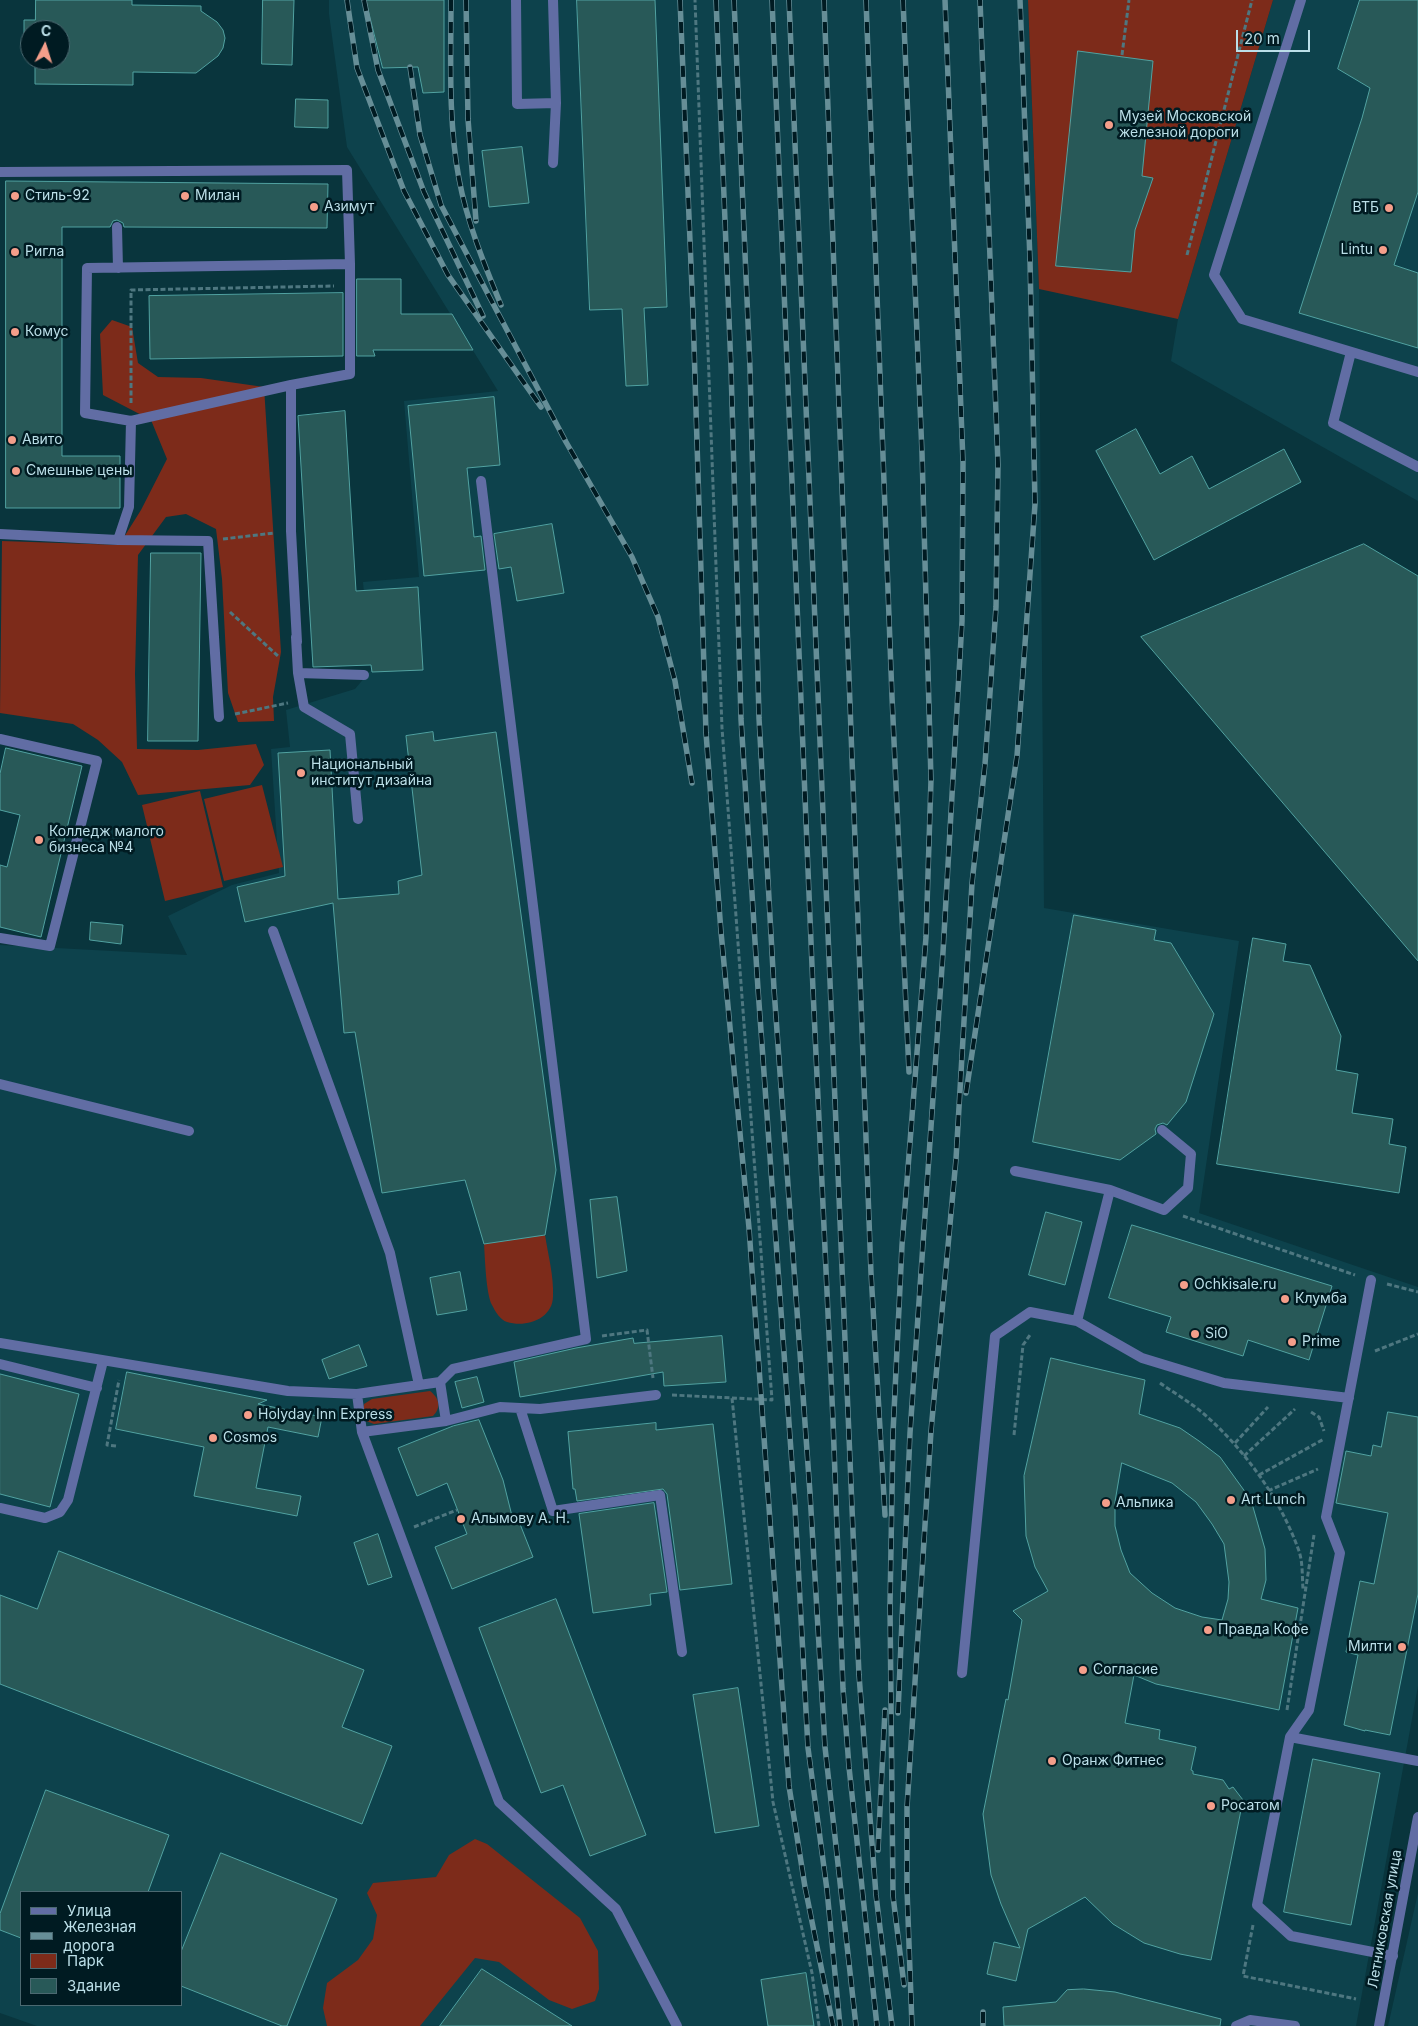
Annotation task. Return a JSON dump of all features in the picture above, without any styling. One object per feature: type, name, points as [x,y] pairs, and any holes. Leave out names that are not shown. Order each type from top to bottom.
[{"type":"street","points":[[516,0],[517,104],[556,103]]},
{"type":"street","points":[[553,0],[556,103],[553,163]]},
{"type":"street","points":[[1301,0],[1214,275],[1242,319],[1418,372]]},
{"type":"street","points":[[0,172],[118,176],[347,170],[350,264],[350,374],[291,385],[131,421],[85,413],[87,268],[350,264]]},
{"type":"street","points":[[117,227],[118,268]]},
{"type":"street","points":[[1351,352],[1333,423],[1418,467]]},
{"type":"street","points":[[291,385],[291,531],[298,673],[304,707],[350,734],[358,819]]},
{"type":"street","points":[[118,540],[129,507],[131,421]]},
{"type":"street","points":[[0,1343],[288,1391],[357,1394],[440,1382],[453,1369],[586,1338],[481,480]]},
{"type":"street","points":[[0,534],[118,540],[208,541],[219,717]]},
{"type":"street","points":[[298,673],[364,675]]},
{"type":"street","points":[[0,739],[97,761],[50,946],[0,938]]},
{"type":"street","points":[[273,931],[390,1253],[419,1385]]},
{"type":"street","points":[[0,1084],[189,1131]]},
{"type":"street","points":[[1015,1171],[1110,1190],[1164,1210],[1188,1188],[1191,1154],[1162,1130]]},
{"type":"street","points":[[1077,1321],[1110,1190]]},
{"type":"street","points":[[1371,1280],[1326,1517],[1340,1553],[1310,1710],[1290,1737],[1257,1905],[1291,1936],[1393,1956]]},
{"type":"street","points":[[962,1673],[995,1336],[1030,1312],[1077,1321],[1142,1358],[1224,1383],[1349,1398]]},
{"type":"street","points":[[0,1508],[45,1518],[60,1512],[68,1500],[103,1361]]},
{"type":"street","points":[[0,1364],[97,1388]]},
{"type":"street","points":[[440,1382],[446,1421]]},
{"type":"street","points":[[357,1394],[362,1432],[499,1802],[616,1909],[677,2026]]},
{"type":"street","points":[[362,1432],[446,1421],[500,1407],[540,1409],[656,1395]]},
{"type":"street","points":[[520,1408],[553,1511],[660,1496],[682,1652]]},
{"type":"street","points":[[1290,1737],[1418,1761]]},
{"type":"street","name":"Летниковская улица","points":[[1379,2026],[1418,1817]]},
{"type":"street","points":[[1236,2026],[1250,2020],[1294,2026]]},
{"type":"path","points":[[586,1338],[647,1330],[656,1395],[772,1400],[722,728],[695,0]]},
{"type":"path","points":[[1122,54],[1129,0]]},
{"type":"path","points":[[1186,255],[1252,0]]},
{"type":"path","points":[[131,421],[131,290],[349,286]]},
{"type":"path","points":[[208,541],[291,531]]},
{"type":"path","points":[[211,595],[298,673]]},
{"type":"path","points":[[219,717],[303,700]]},
{"type":"path","points":[[1164,1210],[1371,1280],[1418,1292]]},
{"type":"path","points":[[1014,1435],[1023,1345],[1032,1333]]},
{"type":"path","points":[[1356,1359],[1418,1334]]},
{"type":"path","points":[[116,1446],[107,1444],[122,1364]]},
{"type":"path","points":[[1175,1386],[1156,1380],[1202,1412],[1234,1443],[1259,1476],[1277,1505],[1299,1553],[1304,1595]]},
{"type":"path","points":[[732,1398],[773,1802],[812,1973],[819,2026]]},
{"type":"path","points":[[1234,1443],[1273,1401]]},
{"type":"path","points":[[1244,1456],[1300,1405],[1291,1403]]},
{"type":"path","points":[[1307,1409],[1319,1418],[1327,1437],[1326,1446]]},
{"type":"path","points":[[1259,1476],[1327,1437]]},
{"type":"path","points":[[1268,1491],[1326,1465]]},
{"type":"path","points":[[435,1519],[458,1510]]},
{"type":"path","points":[[1290,1737],[1286,1720],[1315,1530]]},
{"type":"path","points":[[1257,1905],[1243,1976],[1356,1999]]},
{"type":"shaded area","points":[[329,0],[1028,0],[1039,289],[1044,908],[1239,941],[1199,1213],[1418,1287],[1418,1686],[1356,2026],[37,2026],[0,2013],[0,945],[187,955],[168,916],[232,885],[279,873],[271,749],[290,747],[286,710],[355,689],[371,670],[363,582],[419,577],[404,401],[498,391],[347,147],[329,14]]},
{"type":"shaded area","points":[[1273,0],[1418,0],[1418,501],[1171,361],[1178,319]]},
{"type":"shaded area","points":[[1418,1893],[1418,2026],[1388,2026]]},
{"type":"green space","points":[[1028,0],[1273,0],[1178,319],[1039,289]]},
{"type":"green space","points":[[112,320],[132,327],[138,363],[158,377],[201,378],[264,387],[281,652],[273,697],[274,721],[238,722],[228,693],[222,579],[216,529],[186,514],[166,517],[138,555],[135,674],[137,749],[198,750],[256,744],[264,765],[250,785],[138,795],[122,762],[98,740],[73,724],[0,713],[2,541],[119,545],[141,510],[167,459],[151,420],[103,395],[100,334]]},
{"type":"green space","points":[[262,785],[283,867],[224,881],[204,799]]},
{"type":"green space","points":[[200,791],[223,887],[165,901],[142,805]]},
{"type":"green space","points":[[545,1235],[553,1281],[552,1304],[548,1311],[537,1320],[522,1324],[504,1321],[492,1305],[488,1293],[484,1244]]},
{"type":"green space","points":[[430,1391],[436,1397],[438,1403],[438,1409],[433,1416],[374,1424],[366,1421],[362,1412],[364,1404],[372,1399]]},
{"type":"green space","points":[[475,1839],[487,1844],[580,1918],[598,1951],[599,1989],[595,2001],[572,2009],[549,2000],[499,1962],[475,1958],[420,2026],[327,2026],[323,2008],[327,1983],[358,1960],[373,1939],[377,1915],[367,1893],[373,1883],[436,1877],[449,1855]]},
{"type":"building","points":[[36,0],[132,0],[132,5],[201,6],[201,11],[217,22],[223,30],[225,38],[223,48],[218,56],[196,73],[133,72],[133,85],[35,84],[35,70],[70,70],[70,20],[35,20]]},
{"type":"building","points":[[263,0],[294,0],[292,65],[262,64]]},
{"type":"building","points":[[366,0],[444,0],[444,92],[423,93],[418,67],[383,68]]},
{"type":"building","points":[[577,0],[655,0],[667,307],[644,308],[648,385],[626,386],[622,309],[590,310]]},
{"type":"building","points":[[1360,0],[1418,0],[1418,192],[1394,265],[1418,273],[1418,348],[1299,313],[1370,88],[1338,69]]},
{"type":"building","name":"Музей Московской железной дороги","points":[[1078,51],[1153,61],[1142,176],[1153,178],[1135,230],[1131,272],[1056,266]]},
{"type":"building","points":[[296,99],[328,100],[328,128],[295,127]]},
{"type":"building","points":[[522,147],[529,203],[489,207],[482,151]]},
{"type":"building","points":[[6,181],[328,184],[327,228],[124,227],[123,223],[117,220],[113,221],[110,227],[62,227],[62,456],[120,456],[120,508],[6,508]]},
{"type":"building","points":[[357,279],[401,279],[401,314],[452,314],[473,350],[373,350],[375,356],[357,356]]},
{"type":"building","points":[[343,293],[343,356],[150,359],[149,296]]},
{"type":"building","points":[[494,397],[500,465],[467,468],[474,537],[481,536],[485,570],[424,576],[408,406]]},
{"type":"building","points":[[345,411],[356,591],[418,587],[423,670],[372,672],[371,665],[313,667],[298,416]]},
{"type":"building","points":[[1136,429],[1160,474],[1192,456],[1209,489],[1284,449],[1301,482],[1154,560],[1096,451]]},
{"type":"building","points":[[552,524],[564,593],[517,601],[511,567],[499,569],[494,534]]},
{"type":"building","points":[[1364,544],[1418,576],[1418,961],[1141,637]]},
{"type":"building","points":[[151,553],[201,553],[198,741],[148,741]]},
{"type":"building","points":[[433,732],[434,741],[496,732],[556,1170],[545,1235],[484,1244],[465,1180],[382,1193],[355,1032],[344,1033],[333,903],[245,922],[237,887],[285,876],[278,753],[330,750],[338,899],[399,894],[398,881],[422,875],[406,736]]},
{"type":"building","name":"Колледж малого бизнеса №4","points":[[6,748],[82,766],[41,937],[0,927],[0,865],[7,867],[20,815],[0,810],[0,774]]},
{"type":"building","points":[[1074,915],[1156,930],[1154,940],[1171,943],[1214,1014],[1186,1102],[1167,1125],[1163,1123],[1157,1125],[1155,1129],[1156,1134],[1120,1160],[1033,1142]]},
{"type":"building","points":[[91,922],[123,925],[121,944],[90,940]]},
{"type":"building","points":[[1253,938],[1286,944],[1283,961],[1310,965],[1341,1036],[1336,1070],[1358,1074],[1352,1113],[1393,1119],[1389,1144],[1406,1147],[1399,1193],[1217,1164]]},
{"type":"building","points":[[617,1197],[627,1271],[597,1278],[590,1200]]},
{"type":"building","points":[[1046,1212],[1082,1222],[1065,1285],[1029,1275]]},
{"type":"building","points":[[1132,1225],[1332,1286],[1309,1360],[1248,1340],[1243,1356],[1166,1332],[1171,1317],[1109,1298]]},
{"type":"building","points":[[460,1272],[467,1310],[437,1315],[430,1278]]},
{"type":"building","points":[[722,1336],[726,1382],[664,1386],[663,1372],[520,1397],[514,1362],[633,1338],[634,1343]]},
{"type":"building","points":[[359,1345],[367,1366],[329,1379],[322,1360]]},
{"type":"building","points":[[1051,1358],[1145,1380],[1139,1414],[1180,1428],[1220,1457],[1251,1500],[1265,1549],[1266,1580],[1261,1599],[1298,1608],[1279,1710],[1156,1684],[1134,1675],[1125,1723],[1160,1730],[1159,1739],[1196,1747],[1191,1770],[1193,1774],[1223,1780],[1229,1789],[1233,1787],[1243,1800],[1211,1960],[1180,1954],[1144,1943],[1113,1924],[1085,1897],[1028,1929],[1016,1981],[987,1974],[994,1942],[1020,1948],[991,1875],[983,1814],[1006,1699],[1008,1700],[1022,1620],[1013,1611],[1048,1591],[1035,1567],[1026,1536],[1024,1476]],"holes":[[[1122,1463],[1172,1483],[1196,1502],[1224,1544],[1229,1582],[1228,1599],[1222,1620],[1202,1617],[1175,1608],[1152,1593],[1130,1573],[1121,1550],[1115,1526],[1115,1502]]]},
{"type":"building","name":"Cosmos","points":[[127,1372],[267,1400],[258,1404],[322,1417],[318,1437],[268,1427],[256,1488],[301,1496],[297,1516],[194,1496],[204,1447],[116,1429]]},
{"type":"building","points":[[0,1374],[79,1394],[50,1507],[0,1494]]},
{"type":"building","points":[[477,1377],[484,1402],[462,1408],[455,1382]]},
{"type":"building","points":[[1388,1412],[1418,1417],[1418,1594],[1390,1735],[1344,1725],[1358,1655],[1346,1652],[1360,1581],[1374,1584],[1388,1513],[1336,1503],[1346,1451],[1371,1456],[1373,1445],[1381,1447]]},
{"type":"building","points":[[479,1420],[503,1480],[513,1520],[518,1519],[533,1557],[452,1589],[435,1547],[467,1534],[447,1483],[417,1496],[398,1448],[453,1426]]},
{"type":"building","points":[[656,1423],[656,1430],[713,1424],[732,1584],[680,1590],[667,1494],[663,1489],[577,1501],[575,1489],[573,1489],[568,1432]]},
{"type":"building","points":[[654,1503],[667,1592],[650,1594],[651,1605],[593,1613],[579,1514]]},
{"type":"building","points":[[378,1534],[392,1577],[368,1585],[354,1543]]},
{"type":"building","points":[[59,1551],[364,1670],[342,1727],[392,1746],[362,1824],[0,1684],[0,1595],[37,1609]]},
{"type":"building","points":[[556,1599],[646,1835],[590,1856],[563,1785],[541,1793],[479,1628]]},
{"type":"building","points":[[738,1688],[759,1826],[715,1833],[693,1695]]},
{"type":"building","points":[[1313,1759],[1380,1773],[1351,1925],[1284,1912]]},
{"type":"building","points":[[46,1790],[169,1835],[148,1891],[20,1891],[20,1938],[0,1930],[0,1914]]},
{"type":"building","points":[[221,1853],[337,1899],[287,2026],[282,2026],[182,1986],[182,1950]]},
{"type":"building","points":[[482,1969],[572,2026],[440,2026]]},
{"type":"building","points":[[806,1973],[814,2026],[768,2026],[761,1980]]},
{"type":"building","points":[[1084,1989],[1115,1992],[1221,2019],[1220,2026],[1004,2026],[1003,2007],[1056,2002],[1067,1990]]},
{"type":"railway","points":[[347,0],[357,68],[404,191],[448,275],[541,407]]},
{"type":"railway","points":[[364,0],[378,70],[424,192],[483,316]]},
{"type":"railway","points":[[451,0],[452,112],[455,157],[462,195],[471,227],[501,305]]},
{"type":"railway","points":[[466,0],[468,119],[476,221]]},
{"type":"railway","points":[[680,0],[693,313],[706,733],[721,932],[749,1228],[789,1786],[805,1887],[833,2026]]},
{"type":"railway","points":[[716,0],[731,368],[741,719],[795,1507],[808,1748],[827,1890],[840,2026]]},
{"type":"railway","points":[[734,0],[750,368],[759,718],[774,989],[810,1493],[825,1747],[856,2026]]},
{"type":"railway","points":[[772,0],[843,1689],[849,1767],[877,2026]]},
{"type":"railway","points":[[789,0],[859,1675],[876,1895],[892,2026]]},
{"type":"railway","points":[[824,0],[871,1273],[885,1515]]},
{"type":"railway","points":[[866,0],[892,697],[909,1072]]},
{"type":"railway","points":[[903,0],[922,453],[931,780],[926,937],[902,1245],[893,1433],[890,1606],[893,1896],[904,1985]]},
{"type":"railway","points":[[898,1713],[910,1433],[943,952],[962,621],[963,462],[945,0]]},
{"type":"railway","points":[[912,2026],[907,1889],[907,1807],[931,1431],[956,1159],[972,883],[985,764],[996,607],[998,464],[980,0]]},
{"type":"railway","points":[[966,1093],[1017,756],[1035,504],[1030,260],[1020,0]]},
{"type":"railway","points":[[410,67],[420,135],[441,205],[566,442],[632,557],[658,617],[675,681],[692,783]]},
{"type":"railway","points":[[878,1850],[885,1710]]},
{"type":"railway","points":[[983,2012],[983,2026]]},
{"type":"place","name":"Музей Московской железной дороги","points":[[1109,125]]},
{"type":"place","name":"Стиль-92","points":[[15,196]]},
{"type":"place","name":"Милан","points":[[185,196]]},
{"type":"place","name":"Азимут","points":[[314,207]]},
{"type":"place","name":"ВТБ","points":[[1389,208]]},
{"type":"place","name":"Lintu","points":[[1383,250]]},
{"type":"place","name":"Ригла","points":[[15,252]]},
{"type":"place","name":"Комус","points":[[15,332]]},
{"type":"place","name":"Авито","points":[[12,440]]},
{"type":"place","name":"Смешные цены","points":[[16,471]]},
{"type":"place","name":"Национальный институт дизайна","points":[[301,773]]},
{"type":"place","name":"Колледж малого бизнеса №4","points":[[39,840]]},
{"type":"place","name":"Ochkisale.ru","points":[[1184,1285]]},
{"type":"place","name":"Клумба","points":[[1285,1299]]},
{"type":"place","name":"SiO","points":[[1195,1334]]},
{"type":"place","name":"Prime","points":[[1292,1342]]},
{"type":"place","name":"Holyday Inn Express","points":[[248,1415]]},
{"type":"place","name":"Cosmos","points":[[213,1438]]},
{"type":"place","name":"Art Lunch","points":[[1231,1500]]},
{"type":"place","name":"Альпика","points":[[1106,1503]]},
{"type":"place","name":"Алымову А. Н.","points":[[461,1519]]},
{"type":"place","name":"Правда Кофе","points":[[1208,1630]]},
{"type":"place","name":"Милти","points":[[1402,1647]]},
{"type":"place","name":"Согласие","points":[[1083,1670]]},
{"type":"place","name":"Оранж Фитнес","points":[[1052,1761]]},
{"type":"place","name":"Росатом","points":[[1211,1806]]}]
